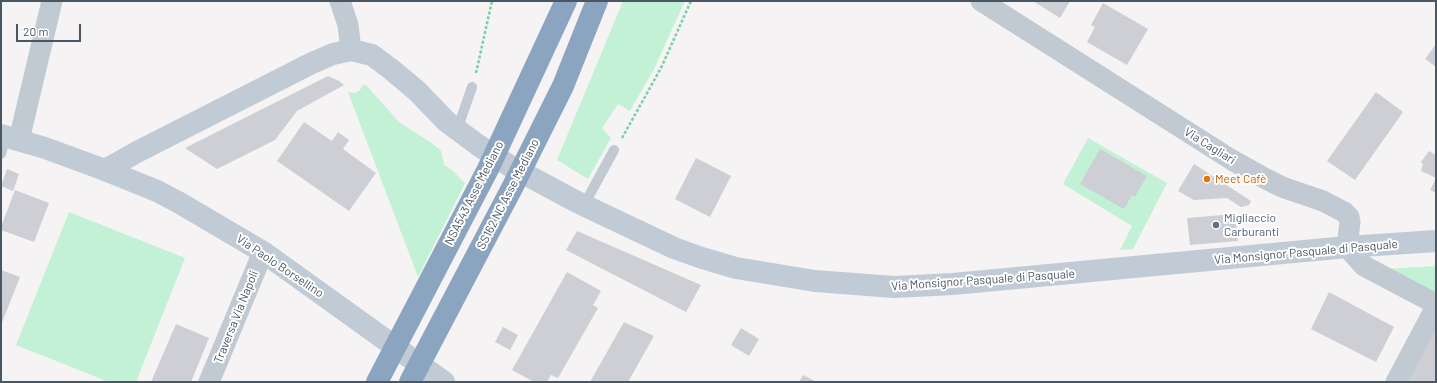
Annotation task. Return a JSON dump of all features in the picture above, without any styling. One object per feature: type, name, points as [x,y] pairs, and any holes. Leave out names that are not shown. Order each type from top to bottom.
[{"type":"highway","name":"NSA543 Asse Mediano","points":[[377,382],[488,169],[566,1]]},
{"type":"highway","name":"SS162 NC Asse Mediano","points":[[410,382],[564,86],[597,1]]},
{"type":"main road","name":"Via Monsignor Pasquale di Pasquale","points":[[351,50],[372,55],[417,91],[452,126],[510,166],[584,205],[674,248],[736,268],[815,281],[894,287],[992,281],[1347,247],[1436,241]]},
{"type":"main road","points":[[105,170],[137,152],[312,63],[333,54],[351,50]]},
{"type":"main road","name":"Via Paolo Borsellino","points":[[7,141],[105,170],[168,196],[262,252],[444,382]]},
{"type":"street","points":[[7,141],[52,1]]},
{"type":"street","points":[[340,1],[348,25],[351,50]]},
{"type":"street","name":"Via Cagliari","points":[[981,1],[1239,164],[1282,187],[1323,201],[1344,212],[1349,217],[1350,222],[1347,247]]},
{"type":"street","points":[[1347,247],[1364,266],[1436,306],[1396,382]]},
{"type":"street","name":"Traversa Via Napoli","points":[[209,382],[262,252]]},
{"type":"lane","points":[[452,126],[472,87]]},
{"type":"lane","points":[[584,205],[614,150]]},
{"type":"path","points":[[472,87],[492,1]]},
{"type":"path","points":[[614,150],[662,68],[691,1]]},
{"type":"green space","points":[[623,1],[685,1],[654,69],[630,111],[618,104],[602,128],[611,138],[588,179],[557,160]]},
{"type":"green space","points":[[363,85],[366,85],[399,122],[433,144],[441,151],[444,165],[452,170],[465,183],[418,277],[348,92],[355,93],[360,90]]},
{"type":"green space","points":[[1088,138],[1167,183],[1133,249],[1120,250],[1132,226],[1063,184]]},
{"type":"green space","points":[[69,212],[185,258],[136,382],[109,382],[16,345]]},
{"type":"green space","points":[[1436,266],[1436,298],[1383,269]]},
{"type":"building","points":[[1033,1],[1070,1],[1060,18]]},
{"type":"building","points":[[1103,3],[1148,29],[1127,65],[1087,42],[1095,27],[1091,25]]},
{"type":"building","points":[[1436,44],[1436,67],[1425,59]]},
{"type":"building","points":[[328,76],[344,85],[297,111],[275,140],[217,169],[185,148]]},
{"type":"building","points":[[1376,92],[1403,112],[1355,180],[1327,161]]},
{"type":"building","points":[[304,122],[332,141],[338,132],[349,140],[343,149],[376,173],[349,211],[277,161]]},
{"type":"building","points":[[1100,149],[1147,176],[1135,197],[1132,195],[1124,209],[1080,184]]},
{"type":"building","points":[[1429,151],[1436,155],[1436,178],[1421,171],[1423,164],[1421,162]]},
{"type":"building","points":[[696,158],[731,176],[710,217],[675,199]]},
{"type":"building","points":[[1194,164],[1251,201],[1249,205],[1241,207],[1227,198],[1194,200],[1178,191]]},
{"type":"building","points":[[7,169],[19,174],[13,191],[1,186]]},
{"type":"building","points":[[1436,178],[1436,193],[1430,190]]},
{"type":"building","points":[[15,190],[49,203],[34,242],[1,230]]},
{"type":"building","points":[[1235,214],[1238,241],[1190,245],[1187,218]]},
{"type":"building","points":[[577,231],[701,285],[686,312],[566,250]]},
{"type":"building","points":[[1,270],[20,277],[1,325]]},
{"type":"building","points":[[567,272],[601,291],[593,305],[598,308],[558,378],[551,375],[547,382],[534,382],[512,370]]},
{"type":"building","points":[[1329,292],[1394,327],[1376,362],[1311,329]]},
{"type":"building","points":[[624,322],[654,336],[628,382],[590,382]]},
{"type":"building","points":[[176,324],[209,338],[191,382],[151,382]]},
{"type":"building","points":[[503,327],[518,335],[510,350],[495,342]]},
{"type":"building","points":[[741,328],[759,339],[749,356],[731,345]]},
{"type":"building","points":[[1436,329],[1436,382],[1405,382]]},
{"type":"building","points":[[803,375],[817,382],[799,382]]},
{"type":"place","name":"Meet Cafè","points":[[1207,179]]},
{"type":"place","name":"Migliaccio Carburanti","points":[[1216,225]]}]
